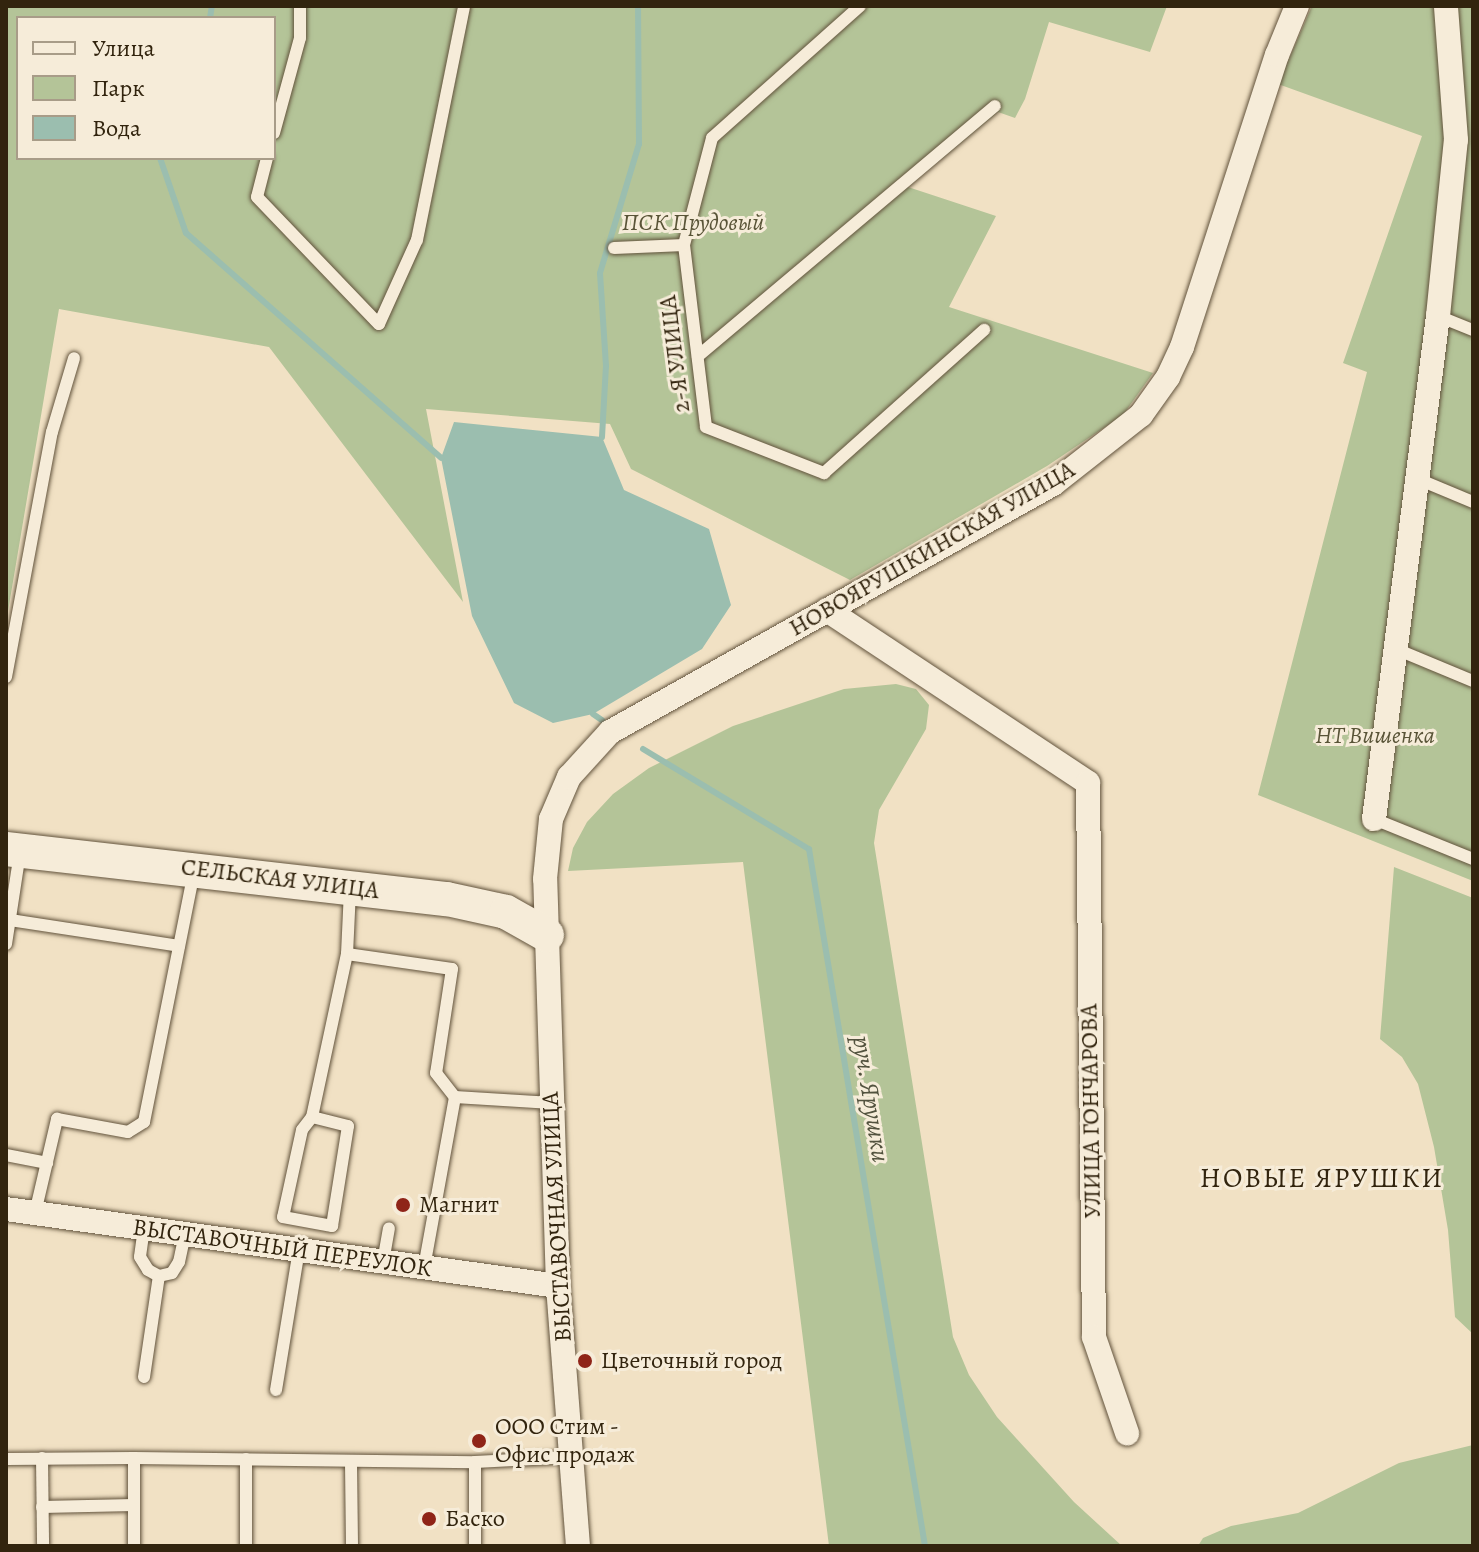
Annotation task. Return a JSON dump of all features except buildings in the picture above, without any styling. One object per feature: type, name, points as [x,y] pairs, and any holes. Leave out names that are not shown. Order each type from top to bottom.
[{"type":"street","name":"НОВОЯРУШКИНСКАЯ УЛИЦА","points":[[547,935],[545,879],[551,819],[569,777],[610,732],[1053,484],[1141,415],[1168,377],[1182,347],[1277,55],[1297,6]]},
{"type":"street","points":[[1374,819],[1438,316],[1465,143],[1446,6]]},
{"type":"street","name":"УЛИЦА ГОНЧАРОВА","points":[[827,610],[1088,783],[1094,1337],[1127,1433]]},
{"type":"street","name":"СЕЛЬСКАЯ УЛИЦА","points":[[13,850],[195,868],[447,899],[506,912],[547,935]]},
{"type":"street","name":"ВЫСТАВОЧНАЯ УЛИЦА","points":[[547,935],[558,1286],[578,1546]]},
{"type":"street","name":"ВЫСТАВОЧНЫЙ ПЕРЕУЛОК","points":[[6,1209],[558,1286]]},
{"type":"lane","points":[[276,126],[300,38],[300,6]]},
{"type":"lane","points":[[266,160],[257,197],[379,324],[417,240],[464,6]]},
{"type":"lane","name":"2-Я УЛИЦА","points":[[860,6],[712,138],[684,245],[706,427],[824,473],[984,330]]},
{"type":"lane","points":[[698,356],[995,106]]},
{"type":"lane","points":[[614,248],[684,245]]},
{"type":"lane","points":[[1438,316],[1473,330]]},
{"type":"lane","points":[[6,677],[52,432],[74,358]]},
{"type":"lane","points":[[1418,479],[1473,502]]},
{"type":"lane","points":[[1396,649],[1473,681]]},
{"type":"lane","points":[[1374,819],[1473,859]]},
{"type":"lane","points":[[6,944],[13,850]]},
{"type":"lane","points":[[35,1213],[57,1119],[128,1132],[144,1122],[195,868]]},
{"type":"lane","points":[[332,1226],[283,1217],[302,1130],[312,1117],[347,954],[350,887]]},
{"type":"lane","points":[[10,920],[179,946]]},
{"type":"lane","points":[[347,954],[452,969],[436,1073],[455,1097],[552,1103]]},
{"type":"lane","points":[[424,1268],[455,1097]]},
{"type":"lane","points":[[312,1117],[348,1126],[328,1254]]},
{"type":"lane","points":[[6,1155],[47,1163]]},
{"type":"lane","points":[[144,1228],[140,1257],[148,1270],[159,1276],[172,1273],[179,1262],[185,1234]]},
{"type":"lane","points":[[383,1262],[389,1229]]},
{"type":"lane","points":[[276,1390],[299,1250]]},
{"type":"lane","points":[[144,1377],[159,1276]]},
{"type":"lane","points":[[6,1459],[246,1459],[351,1463],[571,1457]]},
{"type":"lane","points":[[42,1458],[43,1546]]},
{"type":"lane","points":[[134,1458],[134,1546]]},
{"type":"lane","points":[[246,1459],[246,1546]]},
{"type":"lane","points":[[475,1462],[475,1546]]},
{"type":"lane","points":[[351,1463],[352,1546]]},
{"type":"lane","points":[[42,1507],[134,1505]]},
{"type":"green space","name":"ПСК Прудовый","points":[[6,6],[1167,6],[1150,52],[1049,22],[1025,99],[1015,118],[998,112],[908,187],[996,216],[949,307],[1153,373],[1123,415],[1047,466],[850,580],[631,469],[610,424],[426,409],[463,602],[269,347],[59,309],[6,623]]},
{"type":"green space","name":"НТ Вишенка","points":[[1312,6],[1473,6],[1473,881],[1258,795],[1367,372],[1343,363],[1422,136],[1278,84]]},
{"type":"green space","points":[[896,684],[916,689],[929,705],[926,729],[879,810],[874,843],[953,1337],[969,1375],[997,1417],[1074,1502],[1122,1546],[829,1546],[743,862],[568,871],[573,848],[587,822],[613,794],[649,768],[733,726],[844,689]]},
{"type":"green space","points":[[1394,867],[1473,898],[1473,1334],[1455,1317],[1448,1230],[1434,1147],[1418,1084],[1402,1057],[1380,1039]]},
{"type":"green space","points":[[1473,1445],[1473,1546],[1198,1546],[1203,1538],[1231,1526],[1298,1513],[1399,1463]]},
{"type":"water","points":[[454,422],[602,437],[624,490],[709,529],[731,605],[702,649],[593,714],[553,723],[514,703],[472,616],[441,458]]},
{"type":"waterway","points":[[210,16],[212,6]]},
{"type":"waterway","points":[[602,437],[606,366],[600,273],[639,144],[638,6]]},
{"type":"waterway","points":[[161,160],[186,233],[441,458]]},
{"type":"waterway","name":"руч. Ярушки","points":[[593,714],[602,720]]},
{"type":"waterway","name":"руч. Ярушки","points":[[643,749],[809,849],[925,1546]]},
{"type":"place","name":"Магнит","points":[[403,1205]]},
{"type":"place","name":"Цветочный город","points":[[585,1361]]},
{"type":"place","name":"ООО Стим - Офис продаж","points":[[479,1441]]},
{"type":"place","name":"Баско","points":[[429,1519]]},
{"type":"district","name":"НОВЫЕ ЯРУШКИ","points":[[1322,1178]]}]
